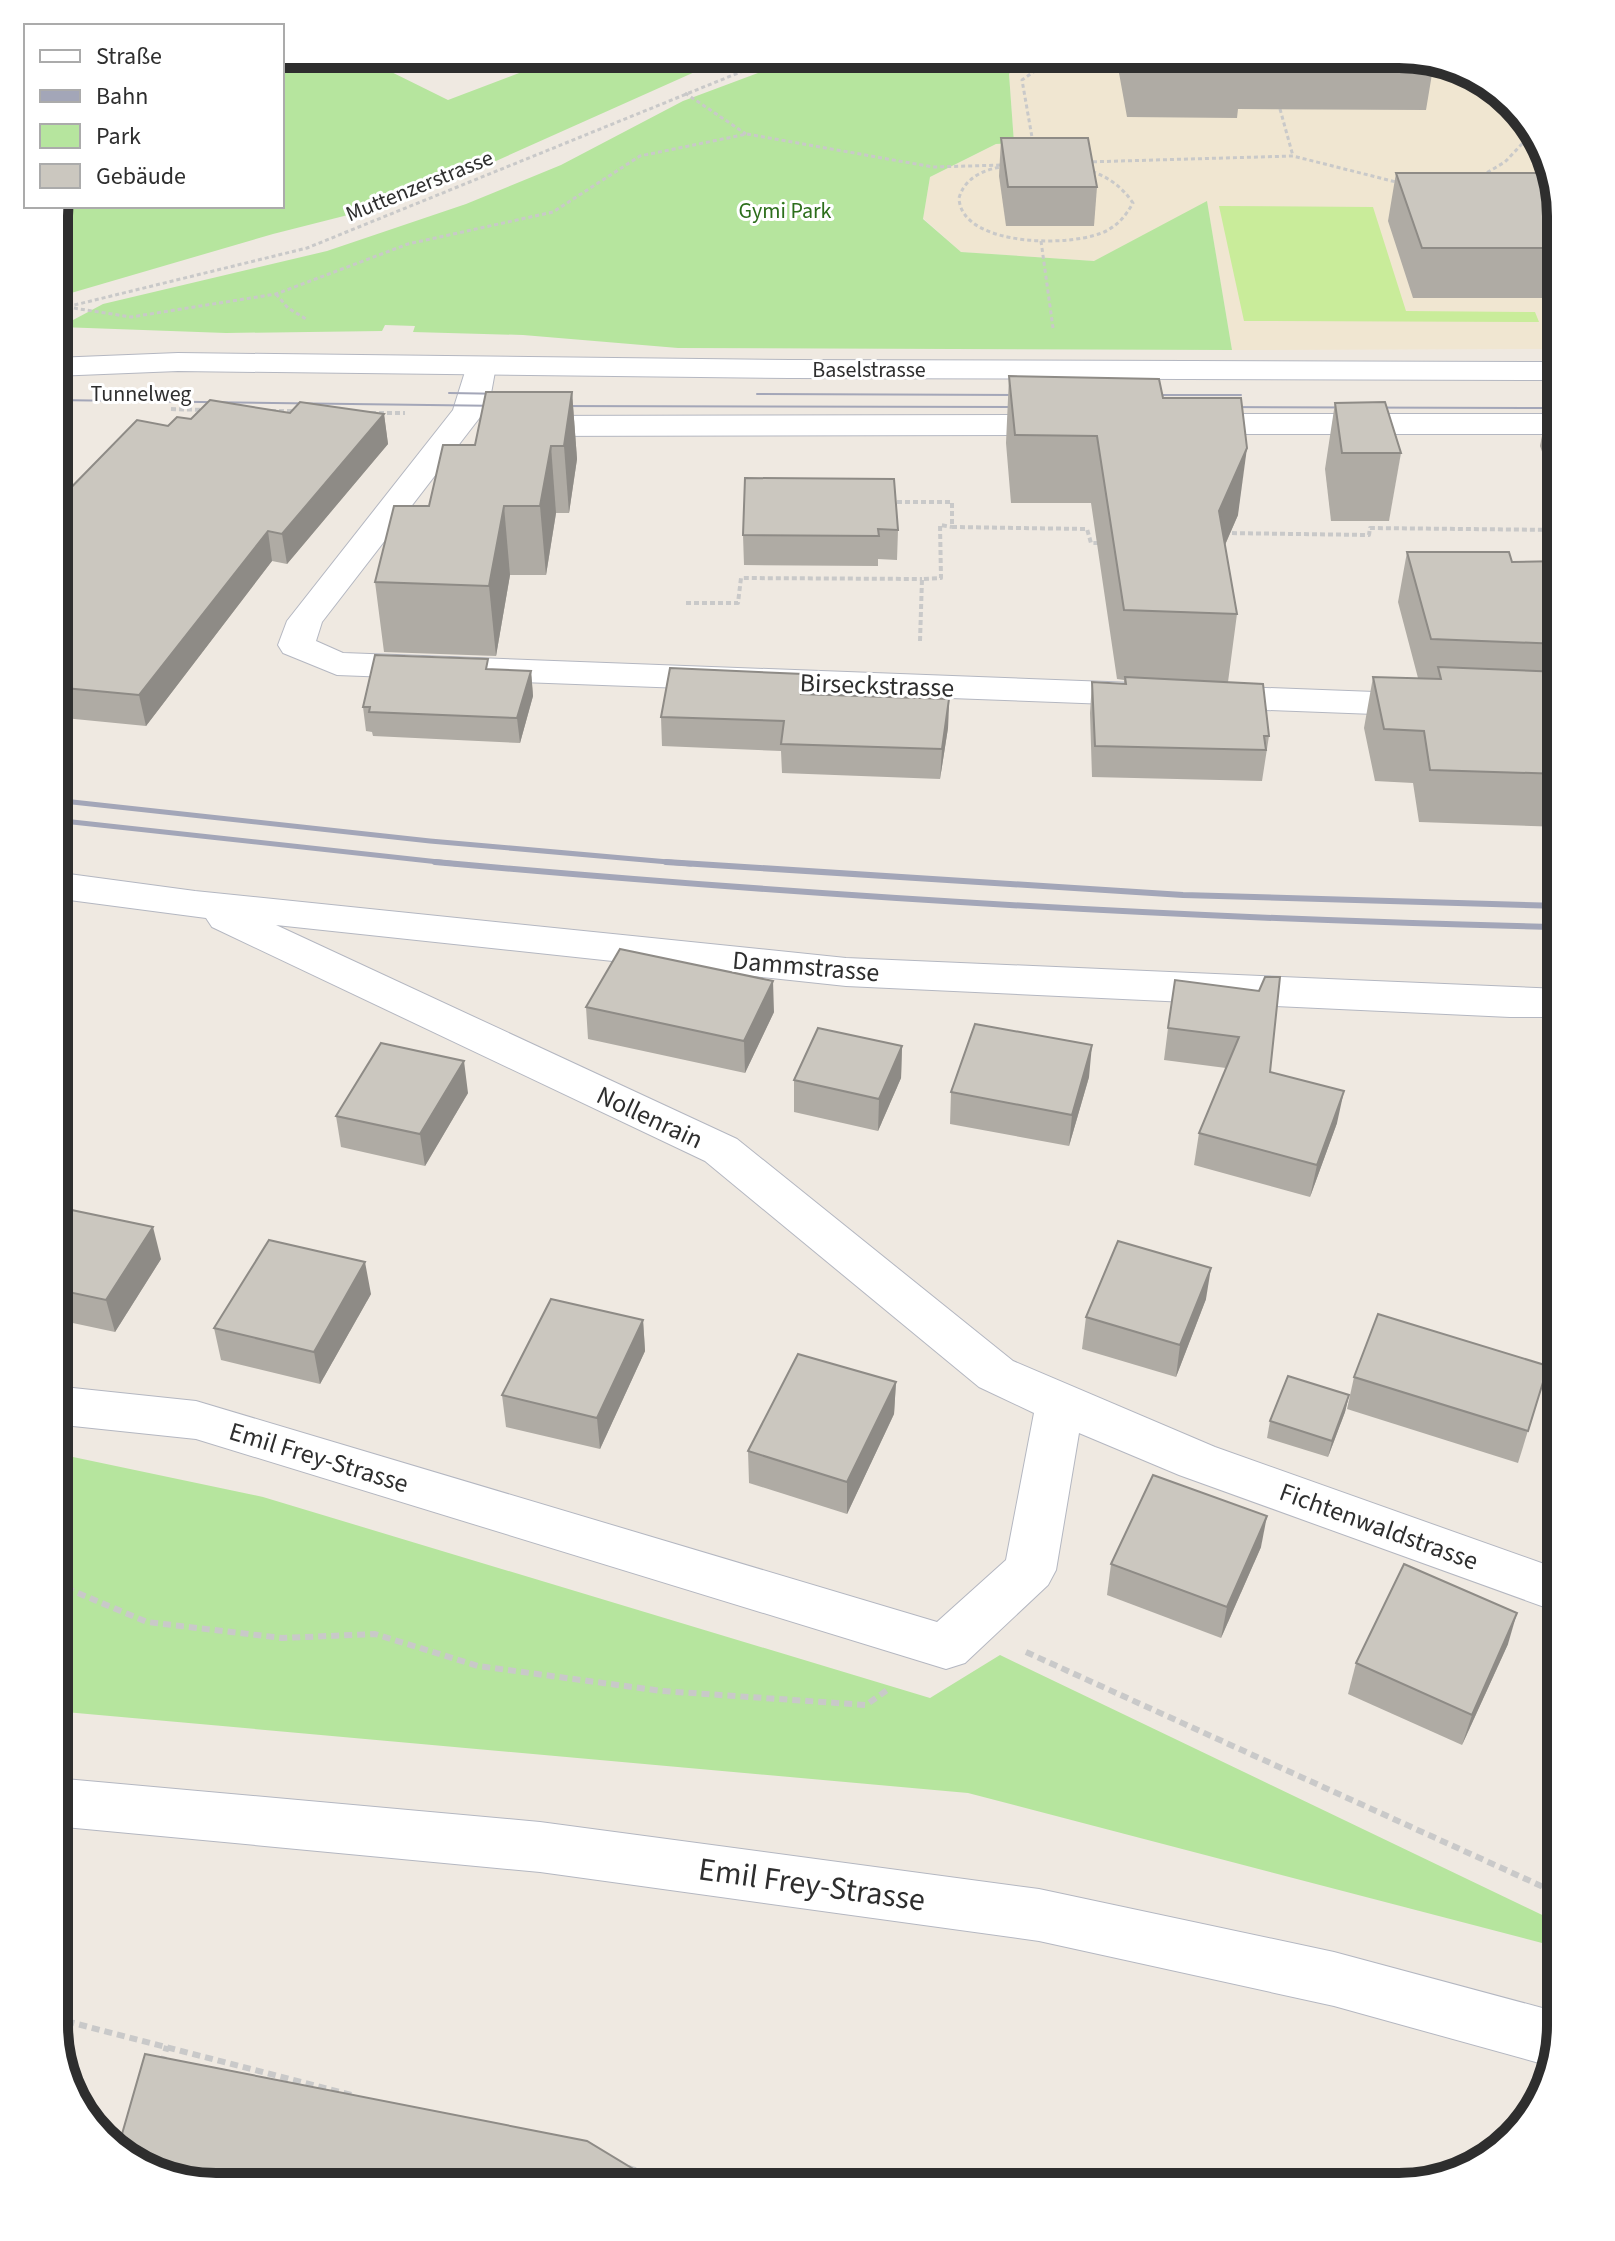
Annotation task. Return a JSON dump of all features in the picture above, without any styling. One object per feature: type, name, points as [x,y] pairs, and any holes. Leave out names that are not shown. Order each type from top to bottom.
[{"type":"street","points":[[68,343],[113,355]]},
{"type":"street","name":"Baselstrasse","points":[[68,354],[113,355],[178,362]]},
{"type":"street","name":"Baselstrasse","points":[[68,367],[178,362],[1547,371]]},
{"type":"street","name":"Birseckstrasse","points":[[480,366],[474,405],[305,621],[296,645],[337,664],[1467,707]]},
{"type":"street","points":[[462,420],[1102,425]]},
{"type":"street","points":[[1150,424],[1547,424]]},
{"type":"street","name":"Dammstrasse","points":[[68,887],[195,904],[846,972],[1547,1003]]},
{"type":"street","name":"Nollenrain","points":[[195,904],[721,1150],[996,1374],[1060,1404]]},
{"type":"street","points":[[959,1635],[1030,1570],[1060,1404]]},
{"type":"street","name":"Fichtenwaldstrasse","points":[[1060,1404],[1197,1461],[1547,1587]]},
{"type":"street","name":"Emil Frey-Strasse","points":[[68,1406],[196,1420],[959,1635]]},
{"type":"street","name":"Emil Frey-Strasse","points":[[68,1803],[540,1847],[1039,1915],[1334,1979],[1546,2037]]},
{"type":"path","name":"Muttenzerstrasse","points":[[68,307],[307,248],[749,68]]},
{"type":"path","points":[[1037,68],[1022,80],[1037,163]]},
{"type":"path","points":[[685,93],[747,134]]},
{"type":"path","points":[[1280,109],[1293,156]]},
{"type":"path","points":[[68,307],[131,317],[276,294],[408,244],[553,212],[640,156],[747,134],[933,167],[1293,156],[1401,183]]},
{"type":"path","points":[[1470,182],[1505,162],[1526,140]]},
{"type":"path","points":[[1037,163],[1091,170],[1112,179],[1126,190],[1133,203],[1129,216],[1117,227],[1096,236],[1041,241],[986,230],[968,219],[959,207],[959,194],[968,182],[985,172],[1037,163]]},
{"type":"path","points":[[1041,241],[1058,369]]},
{"type":"path","points":[[276,294],[288,308],[317,325]]},
{"type":"path","name":"Tunnelweg","points":[[168,409],[215,410]]},
{"type":"path","points":[[263,411],[310,412]]},
{"type":"path","points":[[357,413],[462,420]]},
{"type":"path","points":[[879,502],[952,502],[952,527]]},
{"type":"path","points":[[686,603],[738,603],[741,578],[941,578],[940,525],[1087,529],[1091,543],[1105,543]]},
{"type":"path","points":[[1221,533],[1369,535],[1370,528],[1547,530]]},
{"type":"path","points":[[920,643],[922,579]]},
{"type":"path","points":[[68,1589],[147,1622],[282,1638],[375,1634],[478,1666],[662,1691],[866,1705],[959,1635],[1016,1648],[1547,1889]]},
{"type":"path","points":[[68,2021],[365,2098]]},
{"type":"path","points":[[158,2076],[167,2046]]},
{"type":"path","points":[[624,2167],[647,2173]]},
{"type":"shaded area","points":[[1014,68],[1409,68],[1465,83],[1504,111],[1527,142],[1542,178],[1547,216],[1547,349],[1232,350],[1207,202],[1094,261],[961,252],[923,218],[930,177],[996,144],[1014,143],[1009,74]]},
{"type":"green space","points":[[284,68],[383,68],[448,100],[532,68],[704,68],[411,199],[273,234],[68,294],[68,208],[284,208]]},
{"type":"green space","name":"Gymi Park","points":[[771,68],[1014,68],[1009,74],[1014,143],[996,144],[930,177],[923,219],[961,252],[1094,261],[1207,201],[1232,350],[678,348],[523,335],[413,332],[415,326],[385,325],[382,331],[226,333],[68,327],[68,323],[103,304],[327,251],[466,204],[561,165],[683,101]]},
{"type":"green space","points":[[1219,206],[1373,207],[1406,311],[1535,312],[1539,322],[1244,321]]},
{"type":"green space","points":[[68,1456],[263,1497],[930,1698],[1000,1655],[1547,1917],[1547,1944],[968,1793],[68,1712]]},
{"type":"building","points":[[1131,68],[1243,68],[1243,69]]},
{"type":"building","points":[[1001,138],[1088,138],[1097,187],[1008,187]]},
{"type":"building","points":[[1396,173],[1540,173],[1546,197],[1547,248],[1422,248]]},
{"type":"building","points":[[1009,376],[1159,379],[1163,398],[1241,398],[1247,448],[1219,511],[1237,614],[1124,610],[1097,436],[1015,435]]},
{"type":"building","points":[[486,392],[572,392],[564,446],[551,446],[540,506],[504,506],[489,586],[375,582],[394,506],[429,506],[443,445],[475,445]]},
{"type":"building","points":[[210,400],[290,413],[300,402],[384,414],[282,534],[268,531],[139,695],[68,688],[68,491],[137,420],[168,426],[177,417],[191,419]]},
{"type":"building","points":[[1385,402],[1401,453],[1342,453],[1335,403]]},
{"type":"building","points":[[745,478],[894,479],[898,530],[878,529],[879,536],[743,535]]},
{"type":"building","points":[[1407,552],[1509,552],[1512,562],[1547,561],[1547,643],[1431,639]]},
{"type":"building","points":[[375,655],[488,659],[486,669],[531,671],[517,718],[369,712],[370,707],[363,707]]},
{"type":"building","points":[[1438,667],[1547,671],[1547,774],[1430,770],[1424,731],[1384,729],[1373,677],[1441,679]]},
{"type":"building","points":[[670,668],[803,674],[801,694],[949,699],[942,749],[781,744],[784,721],[661,717]]},
{"type":"building","points":[[1125,677],[1263,684],[1269,736],[1264,736],[1266,750],[1095,746],[1092,682],[1126,684]]},
{"type":"building","points":[[620,949],[773,981],[744,1041],[586,1007]]},
{"type":"building","points":[[1265,977],[1280,977],[1270,1072],[1344,1091],[1317,1165],[1199,1133],[1239,1037],[1168,1028],[1175,980],[1259,991]]},
{"type":"building","points":[[975,1024],[1092,1045],[1072,1115],[951,1092]]},
{"type":"building","points":[[818,1028],[902,1046],[879,1099],[794,1080]]},
{"type":"building","points":[[381,1043],[464,1061],[420,1134],[336,1116]]},
{"type":"building","points":[[68,1209],[153,1227],[106,1300],[68,1292]]},
{"type":"building","points":[[269,1240],[365,1262],[314,1352],[214,1328]]},
{"type":"building","points":[[1118,1241],[1211,1268],[1180,1345],[1086,1317]]},
{"type":"building","points":[[551,1299],[643,1320],[597,1418],[502,1395]]},
{"type":"building","points":[[1378,1314],[1547,1366],[1528,1431],[1354,1377]]},
{"type":"building","points":[[798,1354],[896,1382],[847,1482],[748,1451]]},
{"type":"building","points":[[1288,1376],[1349,1395],[1332,1441],[1270,1421]]},
{"type":"building","points":[[1153,1475],[1267,1516],[1227,1607],[1111,1564]]},
{"type":"building","points":[[1404,1564],[1517,1613],[1472,1715],[1356,1663]]},
{"type":"building","points":[[145,2054],[587,2141],[640,2173],[206,2173],[159,2162],[121,2138]]},
{"type":"tram line","points":[[449,393],[509,394]]},
{"type":"tram line","points":[[757,394],[1029,395]]},
{"type":"tram line","points":[[1141,395],[1241,395]]},
{"type":"tram line","points":[[68,400],[506,406]]},
{"type":"tram line","points":[[550,406],[1030,407]]},
{"type":"tram line","points":[[1218,407],[1547,408]]},
{"type":"railway","points":[[68,802],[430,841],[674,863]]},
{"type":"railway","points":[[68,822],[450,863]]},
{"type":"railway","points":[[435,862],[450,863]]},
{"type":"railway","points":[[666,862],[674,863]]},
{"type":"railway","points":[[450,863],[998,904],[1279,918],[1547,927]]},
{"type":"railway","points":[[450,863],[457,864]]},
{"type":"railway","points":[[674,863],[1183,895],[1547,906]]},
{"type":"railway","points":[[674,863],[691,864]]}]
